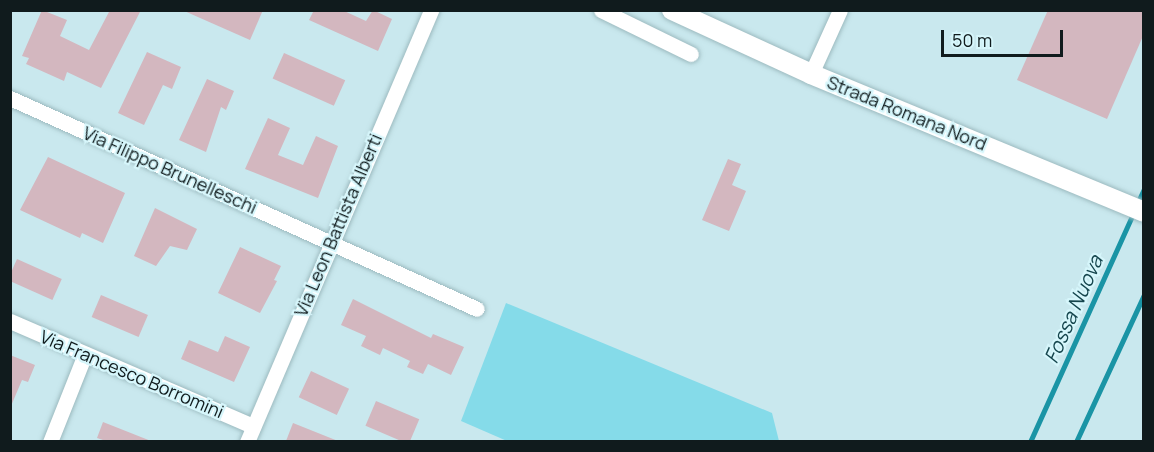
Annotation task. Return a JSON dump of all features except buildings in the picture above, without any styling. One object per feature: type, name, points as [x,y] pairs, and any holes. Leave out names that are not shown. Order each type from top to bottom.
[{"type":"main road","name":"Strada Romana Nord","points":[[672,10],[811,74],[1143,212]]},
{"type":"street","name":"Via Leon Battista Alberti","points":[[247,441],[431,10]]},
{"type":"street","points":[[601,10],[691,54]]},
{"type":"street","points":[[811,74],[840,10]]},
{"type":"street","name":"Via Filippo Brunelleschi","points":[[10,98],[477,309]]},
{"type":"street","name":"Via Francesco Borromini","points":[[10,321],[253,426]]},
{"type":"street","points":[[50,441],[85,354]]},
{"type":"shaded area","points":[[506,303],[772,413],[779,441],[507,441],[461,421]]},
{"type":"waterway","name":"Fossa Nuova","points":[[1137,204],[1144,189]]},
{"type":"waterway","name":"Fossa Nuova","points":[[1030,442],[1133,214]]},
{"type":"waterway","points":[[1076,442],[1144,295]]}]
